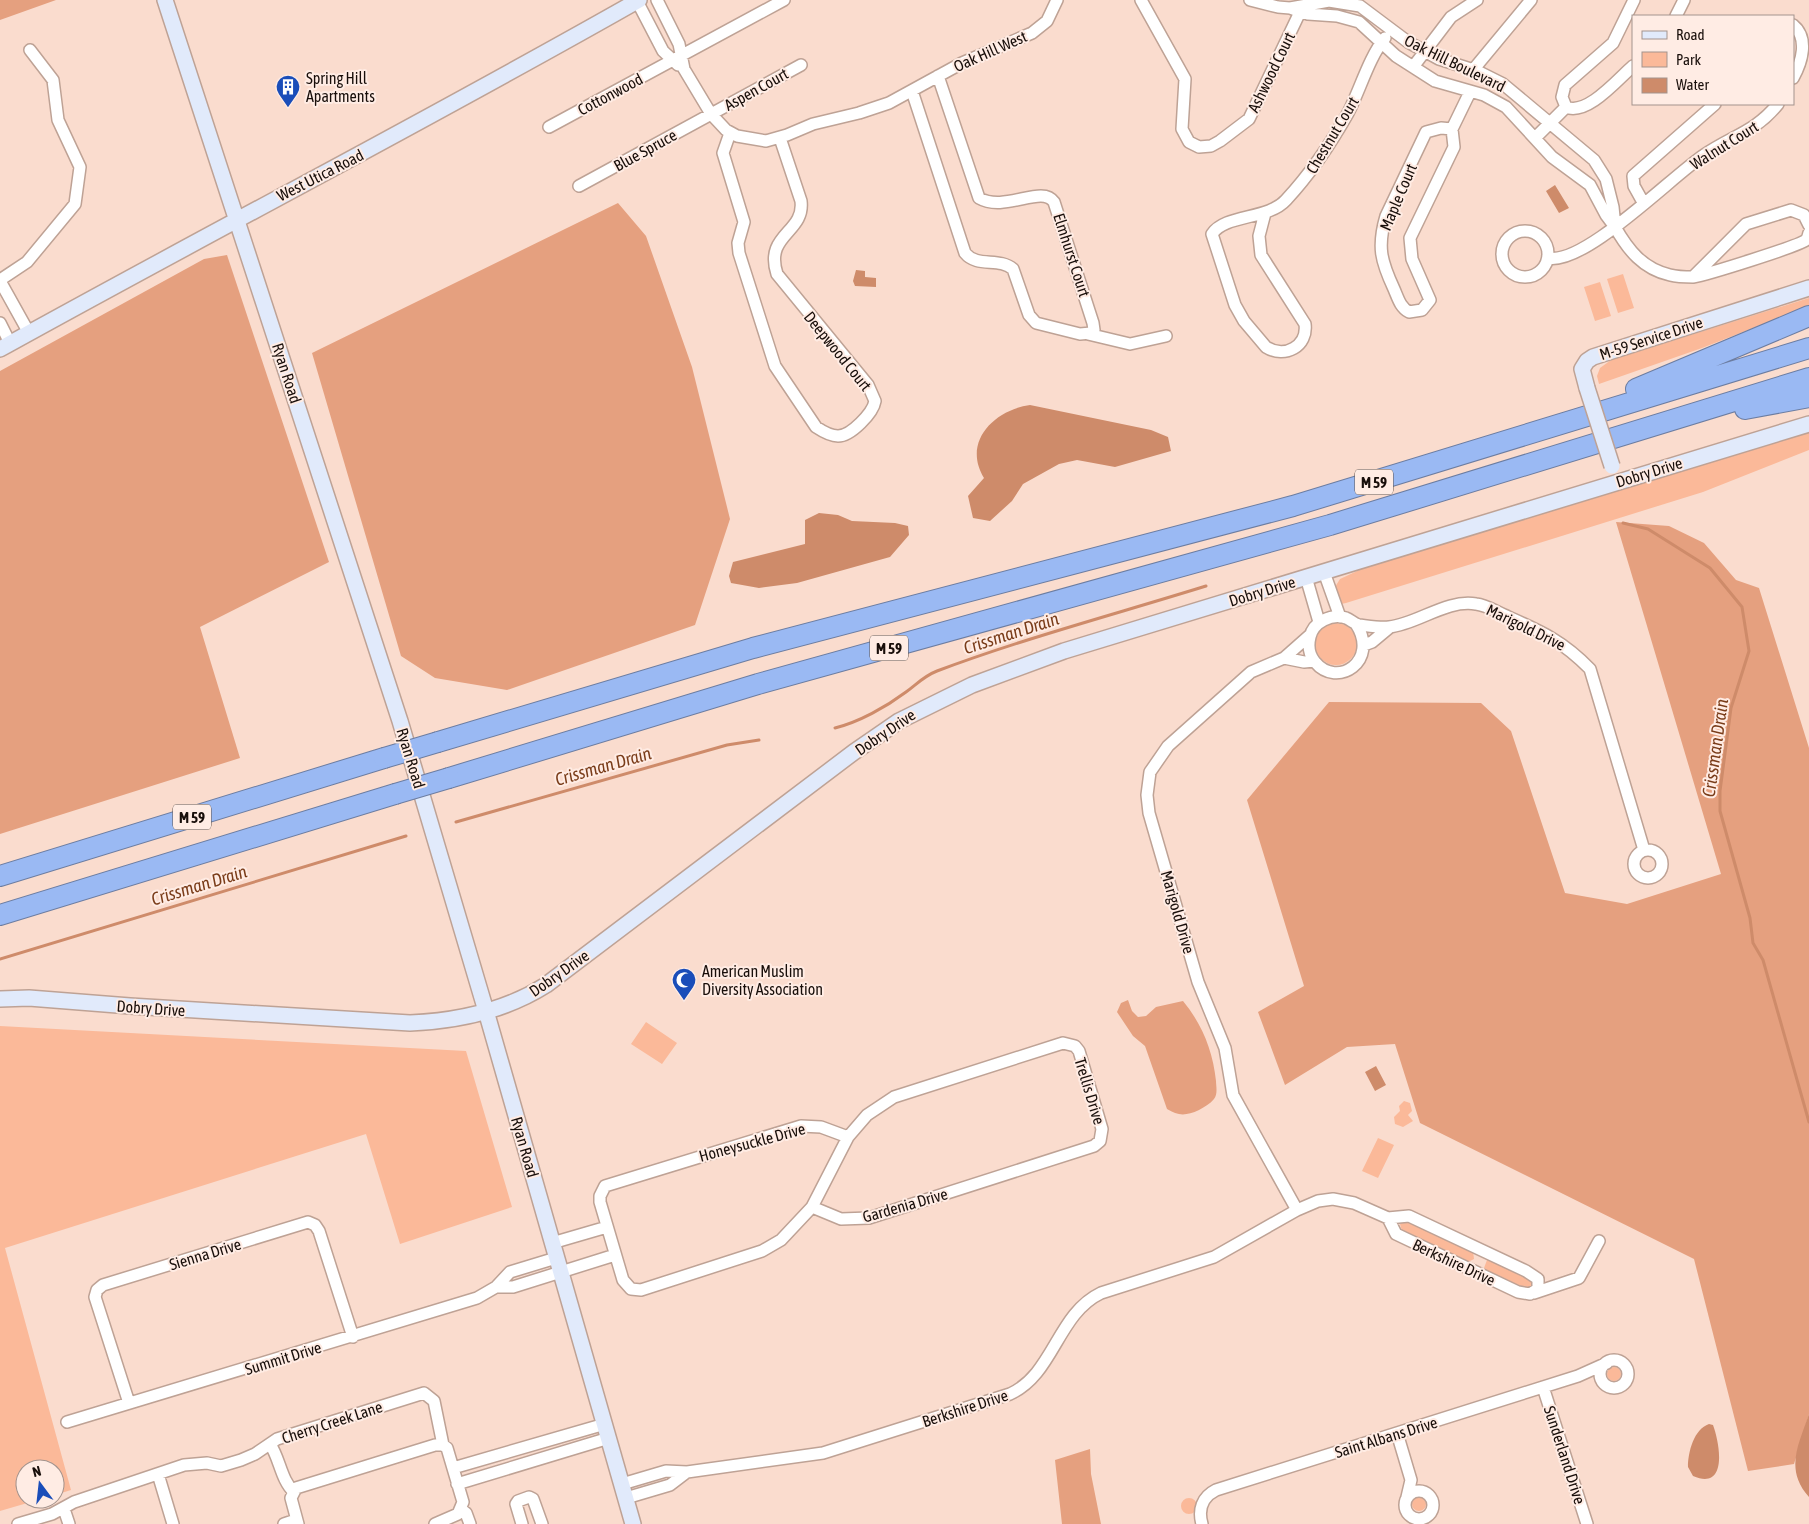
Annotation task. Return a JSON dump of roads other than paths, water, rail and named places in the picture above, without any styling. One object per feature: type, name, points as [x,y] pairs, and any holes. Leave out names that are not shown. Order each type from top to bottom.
[{"type":"highway","points":[[1531,434],[1809,316]]},
{"type":"highway","name":"M 59","points":[[0,876],[700,663],[1254,517],[1809,348]]},
{"type":"highway","name":"M 59","points":[[0,915],[766,682],[1330,525],[1809,378]]},
{"type":"highway","points":[[1645,428],[1809,397]]},
{"type":"street","name":"Ryan Road","points":[[165,0],[400,721],[486,1011],[633,1524]]},
{"type":"street","name":"West Utica Road","points":[[5,346],[237,219],[366,153],[638,0]]},
{"type":"street","points":[[638,0],[663,51],[677,58],[711,114],[730,133]]},
{"type":"street","points":[[657,0],[677,40],[677,58]]},
{"type":"street","name":"Cottonwood","points":[[549,128],[784,0]]},
{"type":"street","name":"Oak Hill West","points":[[730,133],[752,140],[766,141],[780,138],[813,124],[880,107],[938,76],[1039,28],[1050,17],[1057,0]]},
{"type":"street","name":"Ashwood Court","points":[[1141,0],[1185,80],[1182,129],[1189,142],[1199,147],[1211,146],[1220,141],[1249,119],[1295,10]]},
{"type":"street","name":"Oak Hill Boulevard","points":[[1250,0],[1267,2],[1295,10],[1348,18],[1367,27],[1396,56],[1435,81],[1484,95],[1506,107],[1552,157],[1590,185],[1624,244],[1644,264],[1670,275],[1693,277],[1708,274],[1804,241],[1809,233]]},
{"type":"street","points":[[1413,67],[1456,12],[1476,0]]},
{"type":"street","name":"Maple Court","points":[[1452,130],[1441,128],[1426,132],[1386,216],[1382,230],[1380,252],[1383,263],[1399,302],[1409,312],[1422,310],[1430,300],[1412,259],[1410,238],[1454,147],[1452,130],[1474,71],[1531,0]]},
{"type":"street","points":[[1566,107],[1562,97],[1563,90],[1613,42],[1634,0]]},
{"type":"street","points":[[1676,15],[1684,0]]},
{"type":"street","name":"Oak Hill Boulevard","points":[[1295,10],[1329,1],[1350,2],[1367,10],[1391,31],[1424,51],[1439,59],[1474,71],[1503,84],[1588,154],[1602,171],[1613,207],[1615,227]]},
{"type":"street","points":[[1794,26],[1800,32],[1804,52],[1800,66],[1794,76]]},
{"type":"street","name":"Chestnut Court","points":[[1265,213],[1259,236],[1260,250],[1265,262],[1305,324],[1306,330],[1301,344],[1294,350],[1285,352],[1272,351],[1266,348],[1239,312],[1212,236],[1213,232],[1223,225],[1265,213],[1281,206],[1319,162],[1348,113],[1382,42],[1391,31]]},
{"type":"street","points":[[30,50],[53,80],[58,120],[80,167],[75,204],[28,262],[0,280],[30,333]]},
{"type":"street","name":"Aspen Court","points":[[711,114],[801,65]]},
{"type":"street","points":[[1566,107],[1576,110],[1587,106],[1632,67]]},
{"type":"street","name":"Elmhurst Court","points":[[938,76],[978,198],[987,202],[1008,203],[1043,194],[1051,197],[1054,202],[1093,323],[1094,330],[1088,334]]},
{"type":"street","points":[[912,91],[965,253],[976,261],[1002,264],[1013,269],[1029,315],[1036,324],[1130,344],[1166,336]]},
{"type":"street","name":"Walnut Court","points":[[1644,204],[1634,186],[1633,176],[1714,105]]},
{"type":"street","name":"Walnut Court","points":[[1548,258],[1555,259],[1570,254],[1615,227],[1703,156],[1752,130],[1777,105]]},
{"type":"street","points":[[1535,138],[1566,107]]},
{"type":"street","name":"Blue Spruce","points":[[579,186],[711,114]]},
{"type":"street","name":"Deepwood Court","points":[[730,133],[724,148],[724,159],[744,222],[738,248],[772,360],[816,427],[826,433],[841,436],[848,433],[868,414],[875,401],[868,385],[776,274],[774,261],[777,247],[783,235],[800,219],[802,212],[801,202],[780,138]]},
{"type":"street","points":[[1693,277],[1746,224],[1791,210],[1804,215],[1809,225]]},
{"type":"street","points":[[1527,231],[1541,237],[1548,250],[1548,258],[1540,271],[1534,275],[1519,276],[1506,269],[1501,254],[1503,247],[1512,234],[1527,231]]},
{"type":"street","name":"M-59 Service Drive","points":[[1616,482],[1582,369],[1587,361],[1593,356],[1809,288]]},
{"type":"street","points":[[0,323],[5,346]]},
{"type":"street","name":"Dobry Drive","points":[[0,999],[29,998],[410,1023],[448,1020],[486,1011],[525,997],[546,985],[854,752],[924,707],[1008,670],[1809,424]]},
{"type":"street","points":[[1306,577],[1319,622],[1331,617],[1340,616],[1324,572]]},
{"type":"street","name":"Marigold Drive","points":[[1284,658],[1304,662],[1314,661],[1327,671],[1344,671],[1359,662],[1364,645],[1372,642],[1390,627],[1464,603],[1478,604],[1550,636],[1572,650],[1590,669],[1644,850]]},
{"type":"street","name":"Marigold Drive","points":[[1340,616],[1356,624],[1390,627]]},
{"type":"street","name":"Marigold Drive","points":[[1296,1210],[1233,1095],[1225,1048],[1198,982],[1149,813],[1147,795],[1150,772],[1168,746],[1251,672],[1284,658],[1310,635],[1319,622]]},
{"type":"street","points":[[1356,624],[1362,634],[1364,645]]},
{"type":"street","points":[[1310,635],[1309,648],[1314,661]]},
{"type":"street","name":"Trellis Drive","points":[[848,1137],[867,1115],[894,1096],[1057,1044],[1069,1044],[1078,1051],[1102,1129],[1100,1141]]},
{"type":"street","name":"Honeysuckle Drive","points":[[616,1255],[600,1196],[603,1188],[610,1184],[793,1127],[821,1127],[848,1137]]},
{"type":"street","points":[[557,1258],[616,1255],[623,1280],[628,1287],[636,1290],[762,1251],[781,1240],[812,1207],[848,1137]]},
{"type":"street","name":"Gardenia Drive","points":[[812,1207],[841,1219],[869,1218],[1087,1150],[1100,1141]]},
{"type":"street","name":"Berkshire Drive","points":[[624,1491],[670,1485],[687,1472],[823,1453],[1010,1394],[1032,1380],[1077,1311],[1088,1300],[1108,1291],[1214,1257],[1296,1210],[1318,1201],[1333,1199],[1354,1203],[1388,1218],[1409,1216],[1526,1271],[1538,1279],[1557,1286]]},
{"type":"street","name":"Berkshire Drive","points":[[1388,1218],[1396,1234],[1518,1292],[1530,1294]]},
{"type":"street","name":"Sienna Drive","points":[[129,1403],[95,1297],[97,1290],[103,1285],[308,1222],[315,1225],[319,1231],[353,1336]]},
{"type":"street","points":[[557,1258],[608,1228]]},
{"type":"street","points":[[1530,1294],[1581,1276],[1600,1241]]},
{"type":"street","name":"Summit Drive","points":[[67,1422],[478,1298],[496,1287],[513,1287],[557,1258]]},
{"type":"street","points":[[1530,1294],[1538,1289],[1538,1279]]},
{"type":"street","points":[[1578,1376],[1594,1378],[1610,1388],[1619,1387],[1628,1377],[1624,1364],[1616,1360],[1607,1362],[1601,1370],[1603,1383]]},
{"type":"street","name":"Saint Albans Drive","points":[[1202,1524],[1201,1508],[1206,1497],[1216,1490],[1578,1376],[1607,1362]]},
{"type":"street","name":"Sunderland Drive","points":[[1543,1387],[1587,1524]]},
{"type":"street","name":"Cherry Creek Lane","points":[[65,1508],[74,1502],[194,1464],[221,1466],[255,1454],[277,1439],[424,1393],[434,1400],[442,1444],[447,1448],[458,1484],[463,1502],[461,1509],[466,1513],[470,1524]]},
{"type":"street","points":[[452,1468],[605,1424]]},
{"type":"street","points":[[1397,1433],[1411,1480],[1405,1506],[1408,1514],[1416,1519],[1425,1517],[1433,1506],[1431,1497],[1411,1480]]},
{"type":"street","points":[[458,1484],[609,1438]]},
{"type":"street","points":[[270,1444],[279,1460],[285,1480],[294,1492]]},
{"type":"street","points":[[284,1524],[297,1522],[291,1504],[294,1492],[304,1485],[442,1444]]},
{"type":"street","points":[[158,1474],[173,1524]]},
{"type":"street","points":[[1407,1497],[1415,1491],[1424,1492]]},
{"type":"street","points":[[522,1524],[516,1504],[518,1501],[529,1497],[533,1499],[542,1524]]},
{"type":"street","points":[[64,1509],[69,1524]]},
{"type":"street","name":"Cherry Creek Lane","points":[[18,1524],[64,1509]]},
{"type":"street","points":[[435,1524],[452,1519],[461,1509]]},
{"type":"water","points":[[1555,185],[1569,208],[1559,213],[1546,191]]},
{"type":"water","points":[[856,270],[865,271],[865,277],[876,278],[876,287],[855,286],[853,281]]},
{"type":"water","points":[[1030,405],[1151,430],[1168,437],[1171,451],[1115,467],[1077,460],[1059,464],[1023,484],[1012,501],[990,521],[973,518],[968,496],[984,478],[978,465],[977,452],[979,440],[985,430],[1005,413]]},
{"type":"water","points":[[819,513],[838,515],[852,521],[895,523],[908,526],[909,535],[890,557],[797,583],[759,588],[731,583],[729,576],[733,562],[805,544],[805,520]]},
{"type":"water","points":[[1376,1066],[1386,1085],[1375,1091],[1365,1072]]},
{"type":"water","points":[[1809,1414],[1809,1497],[1801,1487],[1795,1466],[1798,1446]]},
{"type":"water","points":[[1709,1424],[1713,1425],[1716,1433],[1719,1463],[1717,1471],[1712,1477],[1704,1479],[1693,1476],[1688,1467],[1688,1461],[1696,1436],[1699,1431]]},
{"type":"waterway","name":"Crissman Drain","points":[[1623,523],[1648,529],[1710,568],[1742,607],[1749,651],[1731,708],[1720,791],[1720,811],[1750,918],[1753,943],[1763,960],[1809,1122]]},
{"type":"waterway","name":"Crissman Drain","points":[[835,728],[863,718],[881,708],[937,671],[1037,637],[1206,586]]},
{"type":"waterway","name":"Crissman Drain","points":[[456,822],[727,745],[759,740]]},
{"type":"waterway","name":"Crissman Drain","points":[[0,959],[406,836]]},
{"type":"place","name":"Spring Hill Apartments","points":[[288,108]]},
{"type":"place","name":"American Muslim Diversity Association","points":[[684,1001]]}]
